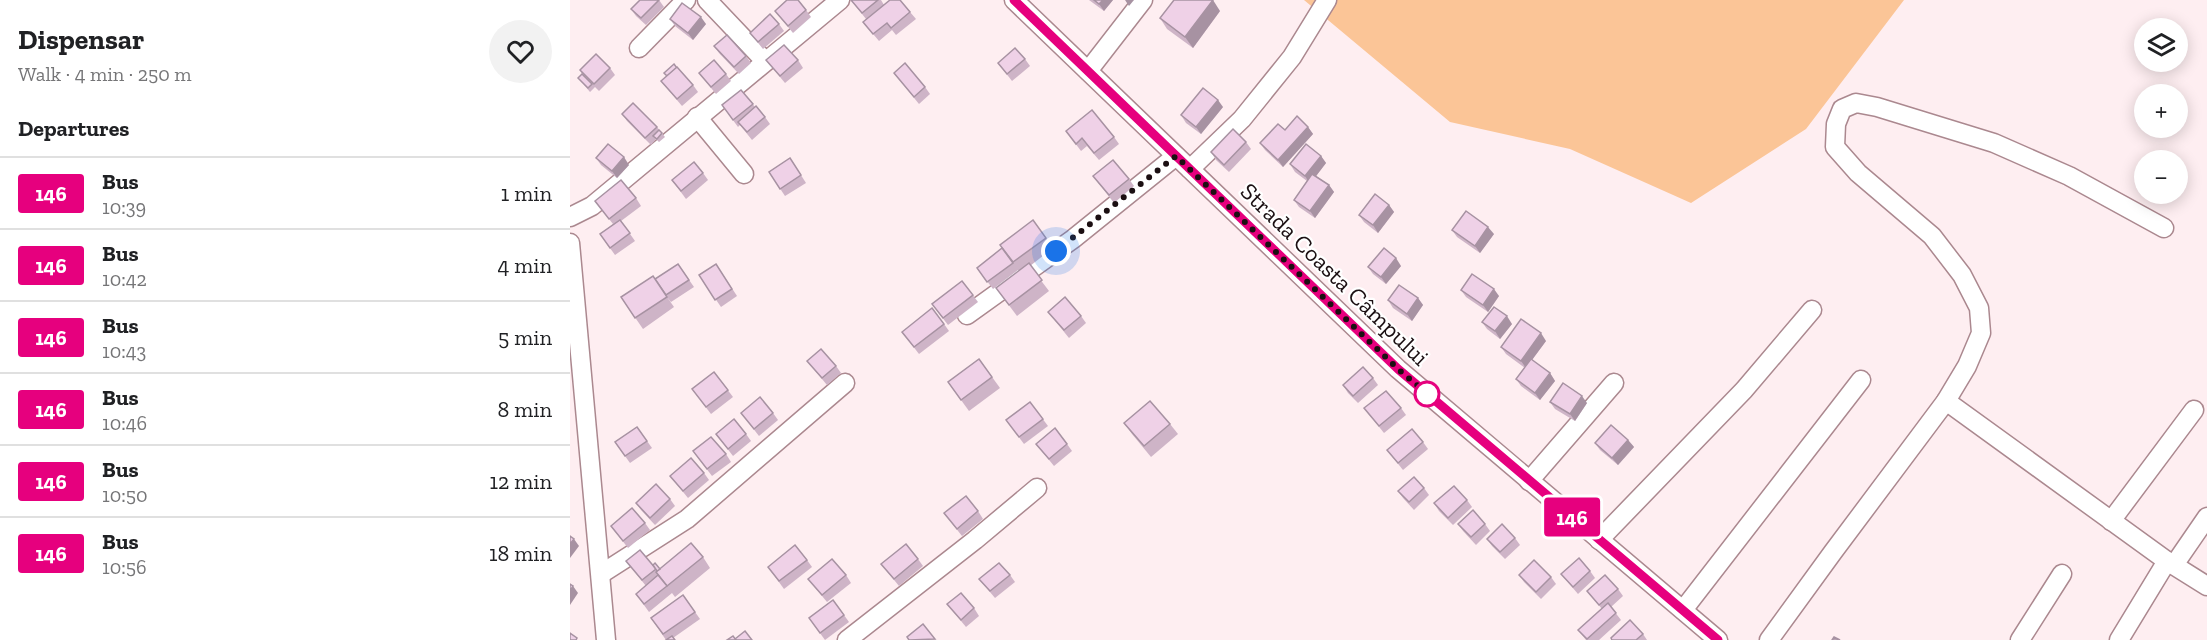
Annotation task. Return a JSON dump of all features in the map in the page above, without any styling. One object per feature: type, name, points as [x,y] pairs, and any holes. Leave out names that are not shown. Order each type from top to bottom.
[{"type":"street","points":[[639,48],[686,0]]},
{"type":"street","points":[[707,0],[765,61]]},
{"type":"street","points":[[570,217],[592,206],[840,0]]},
{"type":"street","name":"Strada Coasta Câmpului","points":[[1014,0],[1398,369],[1718,640]]},
{"type":"street","points":[[1088,71],[1143,0]]},
{"type":"street","points":[[1190,169],[1242,119],[1292,57],[1327,0]]},
{"type":"street","points":[[1770,640],[1946,401],[1967,366],[1981,333],[1979,308],[1962,275],[1932,236],[1858,173],[1835,147],[1836,124],[1842,109],[1856,103],[1877,107],[1994,143],[2069,176],[2164,228]]},
{"type":"street","points":[[697,117],[744,174]]},
{"type":"street","points":[[967,315],[1073,238],[1176,156]]},
{"type":"street","points":[[570,243],[606,640]]},
{"type":"street","points":[[1599,540],[1744,390],[1812,310]]},
{"type":"street","points":[[1683,610],[1861,380]]},
{"type":"street","points":[[601,574],[687,519],[845,383]]},
{"type":"street","points":[[1530,481],[1614,383]]},
{"type":"street","points":[[1946,401],[2170,563],[2207,586]]},
{"type":"street","points":[[2111,521],[2194,410]]},
{"type":"street","points":[[847,640],[975,540],[1037,488]]},
{"type":"street","points":[[2119,640],[2170,563],[2207,517]]},
{"type":"street","points":[[2020,640],[2062,574]]},
{"type":"shaded area","points":[[1304,0],[1904,0],[1806,129],[1691,203],[1570,149],[1450,122]]},
{"type":"building","points":[[640,0],[659,0],[641,18],[631,9]]},
{"type":"building","points":[[787,0],[798,0],[806,10],[788,26],[775,11]]},
{"type":"building","points":[[851,0],[878,0],[862,13]]},
{"type":"building","points":[[890,0],[900,0],[910,12],[891,28],[887,23],[873,34],[863,22]]},
{"type":"building","points":[[1174,0],[1213,0],[1185,37],[1160,18]]},
{"type":"building","points":[[682,3],[701,17],[688,33],[670,19]]},
{"type":"building","points":[[770,14],[779,24],[758,42],[750,33]]},
{"type":"building","points":[[727,35],[746,56],[734,67],[714,46]]},
{"type":"building","points":[[784,45],[798,60],[780,76],[766,60]]},
{"type":"building","points":[[1015,48],[1025,59],[1007,74],[998,63]]},
{"type":"building","points":[[596,54],[610,68],[594,84],[580,70]]},
{"type":"building","points":[[714,60],[726,74],[711,87],[699,73]]},
{"type":"building","points":[[905,63],[925,87],[914,97],[894,73]]},
{"type":"building","points":[[674,64],[677,68],[667,76],[664,73]]},
{"type":"building","points":[[677,67],[693,85],[677,99],[661,81]]},
{"type":"building","points":[[582,74],[592,84],[588,88],[578,78]]},
{"type":"building","points":[[1203,88],[1218,100],[1196,127],[1181,115]]},
{"type":"building","points":[[741,90],[753,104],[733,120],[722,105]]},
{"type":"building","points":[[633,103],[657,127],[645,138],[622,114]]},
{"type":"building","points":[[756,106],[765,117],[747,132],[738,122]]},
{"type":"building","points":[[1092,110],[1114,137],[1094,153],[1082,138],[1076,144],[1066,131]]},
{"type":"building","points":[[1297,116],[1308,127],[1278,160],[1260,143],[1278,124],[1285,130]]},
{"type":"building","points":[[1233,129],[1246,142],[1224,165],[1211,152]]},
{"type":"building","points":[[659,130],[662,133],[657,139],[653,136]]},
{"type":"building","points":[[608,144],[624,157],[612,171],[596,158]]},
{"type":"building","points":[[1306,144],[1321,156],[1305,176],[1290,164]]},
{"type":"building","points":[[790,158],[801,175],[780,189],[769,172]]},
{"type":"building","points":[[1113,160],[1129,179],[1109,195],[1093,176]]},
{"type":"building","points":[[694,162],[703,173],[681,191],[672,180]]},
{"type":"building","points":[[1312,174],[1329,185],[1310,211],[1294,200]]},
{"type":"building","points":[[621,180],[636,198],[609,219],[595,201]]},
{"type":"building","points":[[1375,194],[1389,205],[1373,225],[1359,215]]},
{"type":"building","points":[[1466,211],[1488,227],[1475,246],[1452,230]]},
{"type":"building","points":[[620,220],[630,233],[610,248],[600,234]]},
{"type":"building","points":[[1033,220],[1046,238],[1013,262],[1000,245]]},
{"type":"building","points":[[1002,248],[1013,263],[987,282],[977,268]]},
{"type":"building","points":[[1384,248],[1396,258],[1381,277],[1368,267]]},
{"type":"building","points":[[1029,263],[1042,280],[1009,305],[996,288]]},
{"type":"building","points":[[678,264],[689,280],[666,295],[655,279]]},
{"type":"building","points":[[716,264],[732,289],[715,300],[699,275]]},
{"type":"building","points":[[1472,274],[1494,289],[1483,305],[1461,290]]},
{"type":"building","points":[[653,276],[667,297],[635,318],[621,297]]},
{"type":"building","points":[[962,281],[973,295],[943,318],[932,304]]},
{"type":"building","points":[[1399,285],[1418,298],[1407,314],[1388,300]]},
{"type":"building","points":[[1065,297],[1081,316],[1064,330],[1048,312]]},
{"type":"building","points":[[1494,307],[1507,316],[1495,331],[1482,322]]},
{"type":"building","points":[[932,308],[944,324],[914,347],[902,332]]},
{"type":"building","points":[[1521,319],[1541,333],[1521,361],[1501,347]]},
{"type":"building","points":[[821,349],[836,366],[822,378],[807,361]]},
{"type":"building","points":[[979,359],[992,377],[961,400],[948,382]]},
{"type":"building","points":[[1531,359],[1550,373],[1535,393],[1516,379]]},
{"type":"building","points":[[1363,367],[1373,378],[1353,396],[1343,385]]},
{"type":"building","points":[[714,372],[728,390],[706,407],[692,389]]},
{"type":"building","points":[[1563,383],[1582,396],[1570,414],[1550,402]]},
{"type":"building","points":[[1386,391],[1401,408],[1379,426],[1364,408]]},
{"type":"building","points":[[760,397],[773,413],[754,429],[741,413]]},
{"type":"building","points":[[1150,401],[1170,424],[1144,446],[1124,423]]},
{"type":"building","points":[[1030,402],[1043,419],[1019,437],[1006,420]]},
{"type":"building","points":[[734,419],[746,434],[728,449],[716,434]]},
{"type":"building","points":[[1611,425],[1628,440],[1612,458],[1595,443]]},
{"type":"building","points":[[637,427],[647,441],[625,456],[615,442]]},
{"type":"building","points":[[1055,428],[1067,444],[1049,459],[1036,444]]},
{"type":"building","points":[[1412,429],[1423,442],[1398,463],[1387,450]]},
{"type":"building","points":[[711,437],[726,454],[707,469],[693,451]]},
{"type":"building","points":[[691,458],[704,473],[683,491],[670,476]]},
{"type":"building","points":[[1414,477],[1424,488],[1409,502],[1398,491]]},
{"type":"building","points":[[656,484],[670,499],[650,518],[636,503]]},
{"type":"building","points":[[1454,486],[1467,500],[1448,518],[1434,503]]},
{"type":"building","points":[[966,496],[978,511],[957,529],[944,513]]},
{"type":"building","points":[[632,508],[645,523],[623,541],[611,526]]},
{"type":"building","points":[[1473,510],[1485,524],[1471,537],[1458,524]]},
{"type":"building","points":[[1502,524],[1515,538],[1500,552],[1487,539]]},
{"type":"building","points":[[691,543],[703,557],[667,586],[656,572]]},
{"type":"building","points":[[906,544],[918,559],[894,579],[881,564]]},
{"type":"building","points":[[795,545],[807,560],[779,581],[768,567]]},
{"type":"building","points":[[640,550],[656,569],[642,580],[626,561]]},
{"type":"building","points":[[1579,558],[1590,571],[1573,587],[1561,574]]},
{"type":"building","points":[[832,559],[846,575],[822,595],[808,579]]},
{"type":"building","points":[[1534,560],[1551,577],[1536,592],[1519,575]]},
{"type":"building","points":[[655,563],[660,569],[657,571],[653,565]]},
{"type":"building","points":[[999,563],[1010,575],[990,591],[979,579]]},
{"type":"building","points":[[658,575],[667,586],[644,604],[636,594]]},
{"type":"building","points":[[1605,575],[1618,589],[1599,605],[1587,591]]},
{"type":"building","points":[[961,593],[974,608],[961,620],[947,604]]},
{"type":"building","points":[[683,595],[695,612],[663,634],[651,618]]},
{"type":"building","points":[[833,600],[844,615],[820,633],[809,618]]},
{"type":"building","points":[[1608,603],[1616,613],[1587,639],[1578,630]]},
{"type":"building","points":[[1630,620],[1643,634],[1636,640],[1612,640],[1611,638]]},
{"type":"building","points":[[923,624],[935,639],[909,640],[907,637]]},
{"type":"building","points":[[745,631],[752,640],[735,639]]},
{"type":"building","points":[[570,633],[577,638],[576,640],[570,640]]},
{"type":"bus line","name":"146","points":[[1014,0],[1398,369],[1718,640]]},
{"type":"route","points":[[1056,251],[1176,156],[1398,369],[1431,397],[1427,394]]}]
